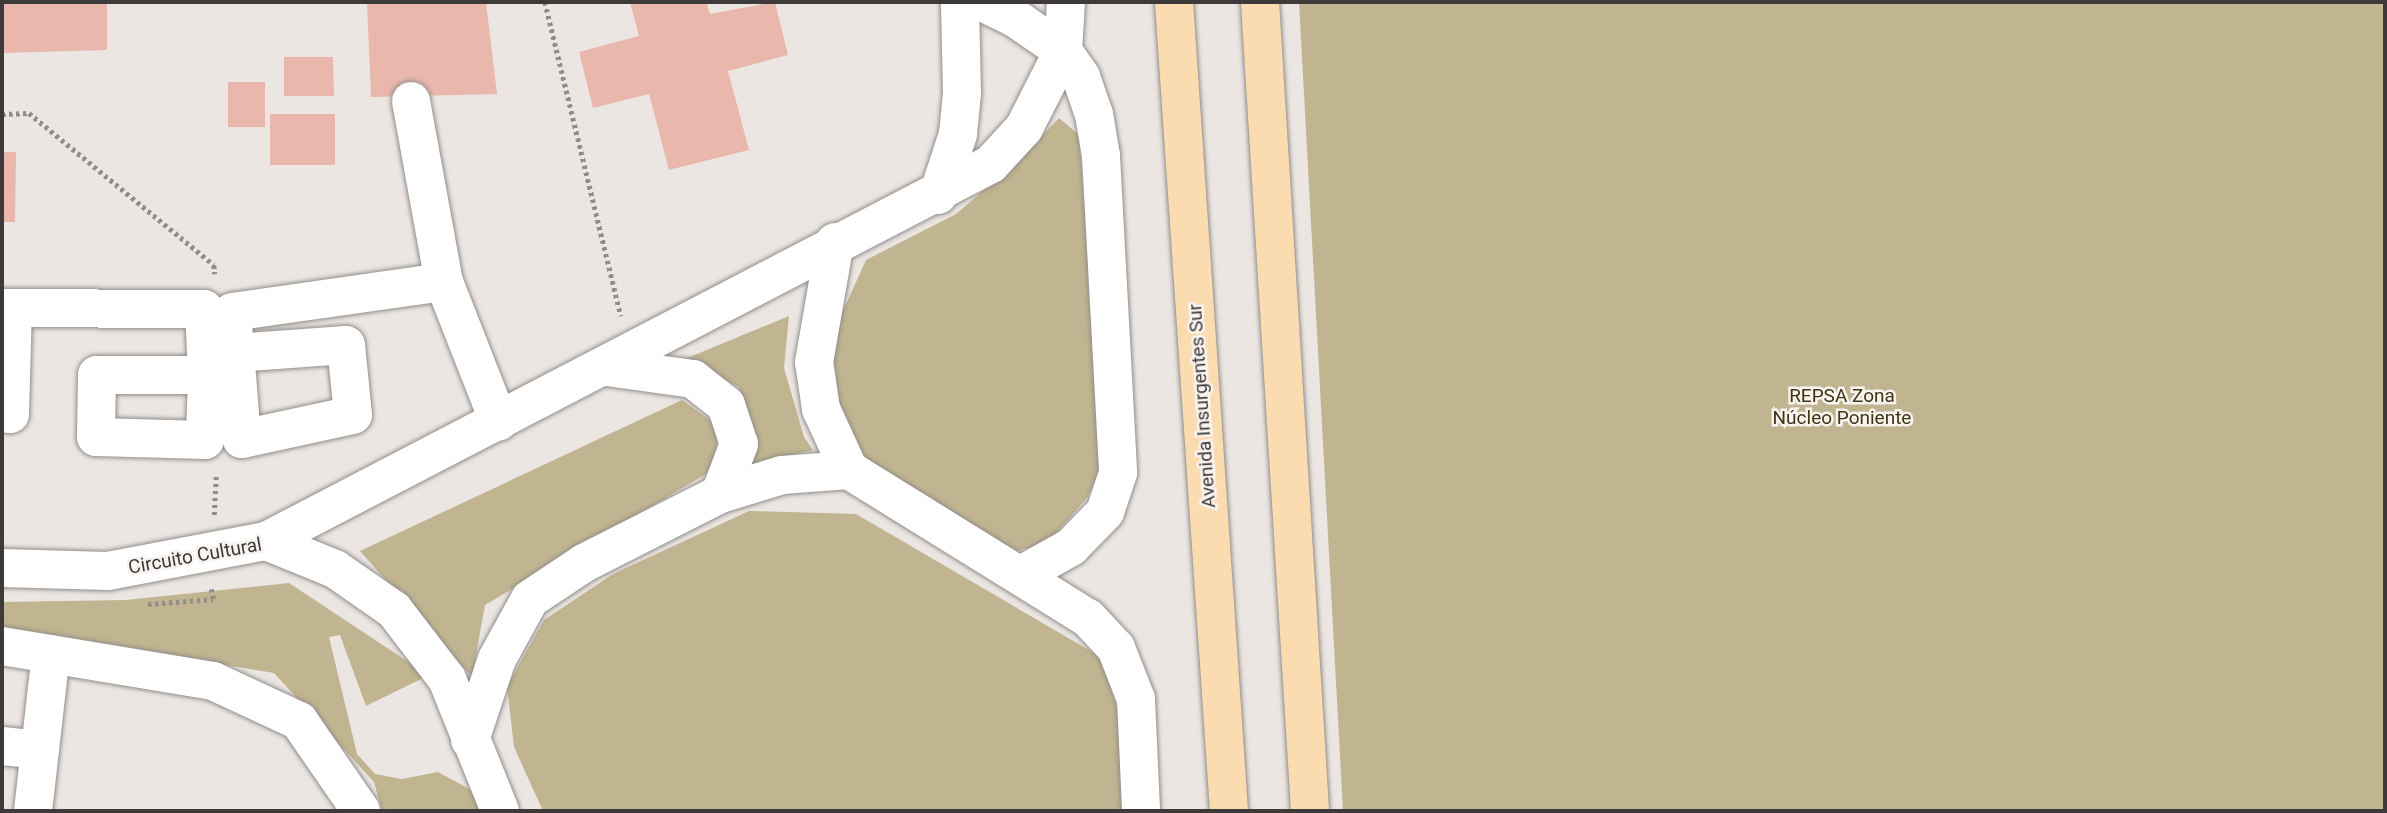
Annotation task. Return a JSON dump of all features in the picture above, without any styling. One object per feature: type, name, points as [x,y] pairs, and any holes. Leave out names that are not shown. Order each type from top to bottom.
[{"type":"main road","name":"Avenida Insurgentes Sur","points":[[1174,2],[1229,811]]},
{"type":"main road","points":[[1260,2],[1310,811]]},
{"type":"street","points":[[937,195],[958,134],[962,93],[960,2]]},
{"type":"street","points":[[266,541],[619,361],[835,242],[937,195],[991,164],[1024,128],[1063,51],[1066,2]]},
{"type":"street","points":[[1004,7],[1063,51],[1081,77],[1094,114],[1101,156],[1118,473],[1105,512],[1071,547],[1021,575]]},
{"type":"street","points":[[411,101],[444,282],[499,422]]},
{"type":"street","points":[[835,242],[814,362],[821,409],[849,470],[1088,618],[1116,648],[1136,699],[1141,811]]},
{"type":"street","points":[[221,364],[97,375],[96,437],[205,440],[232,312],[444,282]]},
{"type":"street","points":[[2,413],[10,414],[7,308],[204,309],[221,364]]},
{"type":"street","points":[[619,361],[693,379],[726,405],[738,444],[720,494]]},
{"type":"street","points":[[470,740],[497,659],[530,599],[584,563],[720,494],[782,475],[849,470]]},
{"type":"street","name":"Circuito Cultural","points":[[2,568],[108,571],[266,541],[335,569],[394,610],[447,679],[499,811]]},
{"type":"street","points":[[2,646],[213,681],[299,721],[361,811]]},
{"type":"street","points":[[33,811],[51,654]]},
{"type":"street","points":[[2,746],[40,750]]},
{"type":"path","points":[[545,2],[619,361]]},
{"type":"path","points":[[214,513],[216,484]]},
{"type":"green space","name":"REPSA Zona Núcleo Poniente","points":[[1299,2],[2385,2],[2385,811],[1343,811]]},
{"type":"green space","points":[[1059,118],[1079,135],[1104,462],[1087,498],[1048,542],[1010,553],[868,471],[840,407],[831,337],[866,260],[956,214],[1020,159]]},
{"type":"green space","points":[[789,316],[784,368],[804,437],[813,450],[747,466],[748,434],[739,387],[685,359]]},
{"type":"green space","points":[[682,400],[717,425],[716,468],[485,605],[472,677],[360,551]]},
{"type":"green space","points":[[749,511],[856,514],[1101,657],[1127,740],[1131,811],[543,811],[514,747],[507,686],[544,620],[613,574]]},
{"type":"green space","points":[[289,583],[419,669],[423,678],[366,706],[340,635],[329,637],[357,754],[375,774],[402,779],[438,772],[475,792],[484,811],[382,811],[374,782],[274,673],[2,629],[2,602],[126,600]]},
{"type":"building","points":[[2,2],[107,2],[107,50],[2,53]]},
{"type":"building","points":[[367,2],[486,2],[497,94],[371,97]]},
{"type":"building","points":[[630,2],[706,2],[710,14],[775,2],[788,55],[728,71],[749,150],[669,170],[649,94],[593,108],[579,52],[639,36]]},
{"type":"building","points":[[284,57],[333,57],[334,96],[284,96]]},
{"type":"building","points":[[228,82],[265,82],[265,127],[228,127]]},
{"type":"building","points":[[270,114],[335,114],[335,165],[270,165]]},
{"type":"building","points":[[2,152],[16,152],[15,222],[2,222]]}]
